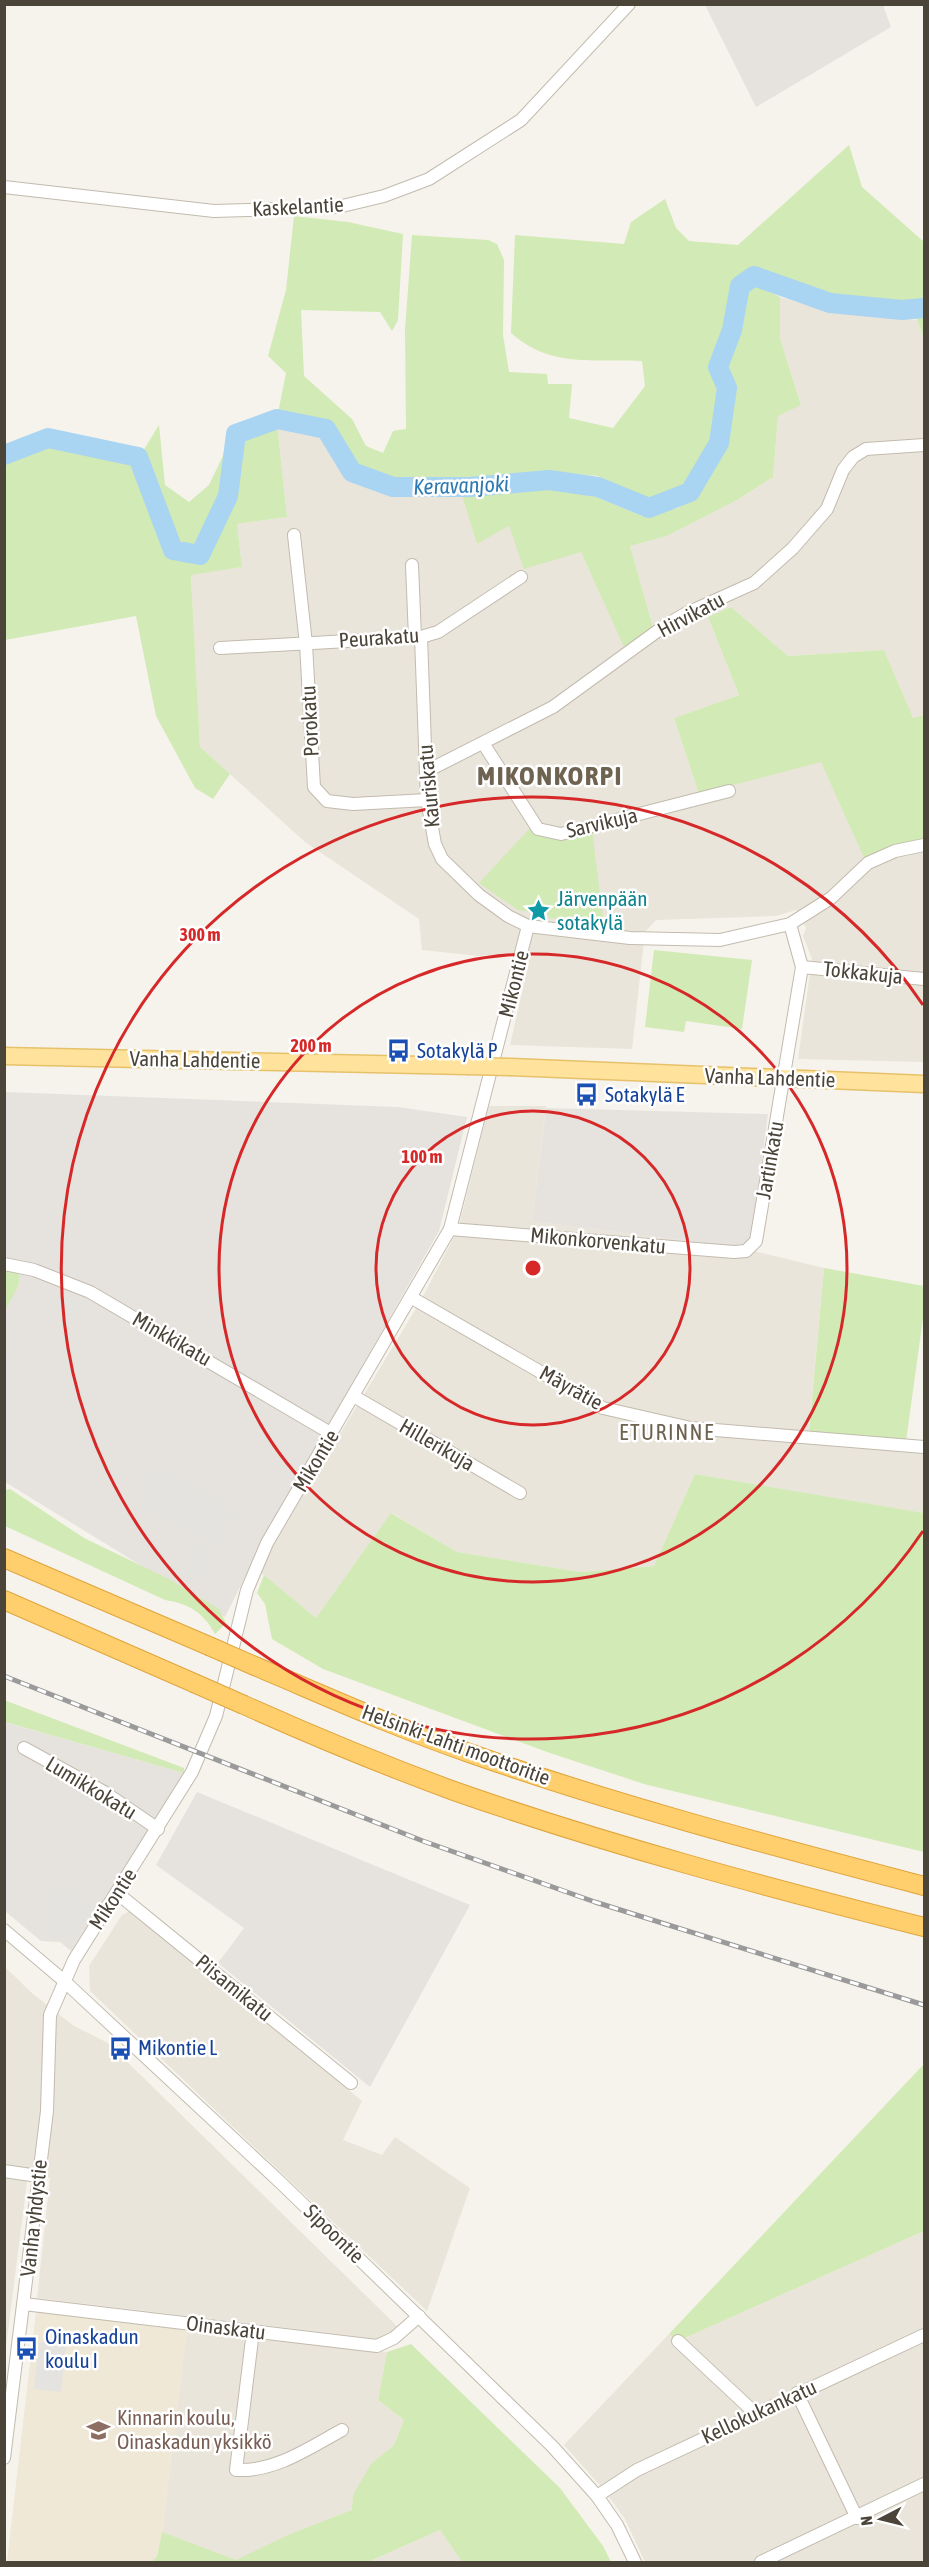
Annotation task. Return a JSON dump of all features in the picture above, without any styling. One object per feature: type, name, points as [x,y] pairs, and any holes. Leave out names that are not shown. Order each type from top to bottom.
[{"type":"highway","name":"Helsinki-Lahti moottoritie","points":[[4,1558],[357,1710],[471,1754],[765,1844],[924,1886]]},
{"type":"highway","name":"Helsinki-Lahti moottoritie","points":[[4,1600],[343,1749],[454,1791],[575,1831],[753,1883],[924,1927]]},
{"type":"main road","name":"Vanha Lahdentie","points":[[4,1056],[511,1067],[924,1084]]},
{"type":"street","name":"Kaskelantie","points":[[4,187],[214,211],[338,207],[384,196],[429,179],[521,120],[629,4]]},
{"type":"street","name":"Hirvikatu","points":[[427,771],[553,707],[663,627],[754,583],[793,548],[827,510],[843,470],[853,457],[867,449],[924,445]]},
{"type":"street","name":"Porokatu","points":[[294,535],[306,644],[314,788],[327,801],[353,804],[428,800]]},
{"type":"street","name":"Kauriskatu","points":[[412,566],[428,800],[435,844],[442,859],[479,895],[508,916],[528,926]]},
{"type":"street","name":"Peurakatu","points":[[220,648],[418,637],[438,632],[521,577]]},
{"type":"street","name":"Sarvikuja","points":[[483,743],[538,829],[561,834],[729,791]]},
{"type":"street","points":[[528,926],[630,938],[720,940],[790,924],[831,898],[868,863],[895,850],[924,845]]},
{"type":"street","name":"Jartinkatu","points":[[746,1251],[756,1240],[802,967],[790,924]]},
{"type":"street","name":"Mikontie","points":[[63,1980],[192,1772],[216,1716],[247,1590],[267,1544],[355,1397],[450,1229],[528,926]]},
{"type":"street","name":"Tokkakuja","points":[[802,967],[924,979]]},
{"type":"street","name":"Mikonkorvenkatu","points":[[450,1229],[734,1252],[746,1251]]},
{"type":"street","name":"Minkkikatu","points":[[4,1264],[34,1270],[90,1292],[332,1434]]},
{"type":"street","name":"Mäyrätie","points":[[412,1298],[603,1408],[691,1428],[924,1448]]},
{"type":"street","name":"Hillerikuja","points":[[355,1397],[520,1492]]},
{"type":"street","name":"Lumikkokatu","points":[[24,1748],[104,1792],[158,1829]]},
{"type":"street","name":"Piisamikatu","points":[[117,1893],[351,2083]]},
{"type":"street","name":"Sipoontie","points":[[4,1930],[63,1980],[552,2446],[597,2496],[616,2525],[635,2562]]},
{"type":"street","name":"Vanha yhdystie","points":[[4,2458],[7,2414],[24,2304],[48,2085],[48,2028],[50,2015],[63,1980]]},
{"type":"street","points":[[4,2171],[38,2176]]},
{"type":"street","name":"Oinaskatu","points":[[24,2304],[377,2346],[394,2338],[418,2316]]},
{"type":"street","points":[[253,2331],[236,2470],[253,2471],[285,2461],[342,2430]]},
{"type":"street","name":"Kellokukankatu","points":[[597,2496],[637,2470],[924,2335]]},
{"type":"street","points":[[678,2341],[756,2414]]},
{"type":"street","points":[[797,2393],[857,2518]]},
{"type":"street","points":[[761,2562],[924,2484]]},
{"type":"shaded area","points":[[705,5],[883,5],[891,27],[756,107]]},
{"type":"shaded area","points":[[780,297],[827,311],[917,320],[924,339],[924,715],[913,719],[884,650],[788,656],[731,607],[708,617],[739,695],[674,718],[699,794],[822,761],[864,858],[894,846],[924,840],[924,1062],[798,1059],[812,959],[803,936],[806,928],[796,910],[776,916],[656,920],[645,932],[632,1049],[510,1045],[531,952],[478,956],[422,950],[419,919],[305,842],[200,747],[191,574],[242,567],[237,524],[287,517],[277,423],[324,432],[351,476],[392,491],[462,496],[477,543],[509,526],[581,552],[625,647],[653,627],[630,546],[667,536],[737,500],[773,477],[778,416],[801,404],[780,338]],"holes":[[[592,830],[544,905],[536,904]]]},
{"type":"shaded area","points":[[5,1092],[398,1107],[467,1117],[439,1231],[267,1533],[225,1617],[5,1482],[4,1310],[18,1287],[20,1276],[16,1266],[5,1264]]},
{"type":"shaded area","points":[[489,1106],[546,1106],[532,1221],[741,1248],[824,1268],[808,1438],[924,1447],[924,1516],[923,1513],[695,1474],[654,1566],[580,1572],[457,1552],[392,1513],[316,1618],[261,1573],[272,1546],[420,1302],[458,1229]]},
{"type":"shaded area","points":[[546,1108],[768,1114],[752,1239],[741,1248],[532,1221]]},
{"type":"shaded area","points":[[4,1242],[27,1243],[26,1252],[5,1251]]},
{"type":"shaded area","points":[[37,1295],[45,1299],[15,1352],[7,1347]]},
{"type":"shaded area","points":[[68,1295],[83,1303],[75,1317],[60,1308]]},
{"type":"shaded area","points":[[153,1463],[239,1511],[199,1583],[182,1573],[200,1538],[132,1501]]},
{"type":"shaded area","points":[[4,1722],[184,1773],[71,1951],[60,1942],[41,1941],[5,1911]]},
{"type":"shaded area","points":[[197,1792],[470,1905],[370,2087],[218,1963],[244,1928],[156,1865]]},
{"type":"shaded area","points":[[58,1880],[97,1905],[78,1933],[66,1939],[57,1938],[33,1922]]},
{"type":"shaded area","points":[[132,1910],[362,2101],[343,2140],[382,2155],[395,2137],[470,2188],[427,2311],[90,1991],[89,1966],[122,1915]]},
{"type":"shaded area","points":[[5,1967],[33,1994],[74,2026],[108,2043],[399,2328],[392,2334],[378,2339],[37,2298],[50,2178],[28,2174],[5,2354]]},
{"type":"shaded area","points":[[924,2231],[924,2562],[645,2562],[625,2519],[604,2490],[564,2445],[669,2334],[678,2341]]},
{"type":"shaded area","name":"Kinnarin koulu, Oinaskadun yksikkö","points":[[36,2311],[187,2329],[162,2532],[157,2556],[152,2562],[7,2562]]},
{"type":"shaded area","points":[[187,2329],[387,2352],[378,2400],[404,2420],[394,2445],[374,2462],[353,2510],[290,2534],[236,2561],[162,2532]]},
{"type":"shaded area","points":[[39,2342],[66,2345],[61,2392],[34,2389]]},
{"type":"shaded area","points":[[440,2530],[462,2562],[368,2562]]},
{"type":"green space","points":[[849,145],[862,187],[924,242],[924,339],[911,303],[833,295],[754,269],[733,284],[723,336],[711,368],[718,394],[710,441],[685,485],[650,500],[598,476],[545,471],[471,479],[395,479],[356,468],[327,423],[278,413],[286,373],[268,356],[286,290],[294,216],[348,222],[403,234],[398,320],[392,331],[380,312],[301,310],[304,376],[352,419],[366,446],[383,453],[393,431],[406,429],[405,330],[412,235],[488,240],[497,244],[504,260],[503,335],[509,372],[547,374],[548,384],[572,384],[569,418],[613,428],[645,386],[642,361],[557,357],[526,344],[511,333],[515,235],[624,244],[631,222],[665,199],[676,228],[689,241],[738,245]]},
{"type":"green space","points":[[755,284],[780,297],[780,338],[801,405],[778,416],[773,477],[737,500],[667,536],[630,546],[653,627],[624,647],[581,552],[524,569],[509,526],[477,544],[462,496],[550,484],[589,494],[642,516],[678,508],[698,494],[728,444],[736,389],[728,365],[739,332],[746,292]]},
{"type":"green space","points":[[277,423],[287,517],[237,524],[242,567],[191,575],[200,747],[230,774],[213,799],[195,788],[156,716],[136,616],[5,640],[5,459],[48,442],[135,459],[171,553],[202,558],[231,498],[239,436]]},
{"type":"green space","points":[[159,425],[165,485],[189,502],[209,485],[233,435],[225,496],[199,553],[175,548],[140,456]]},
{"type":"green space","points":[[731,607],[788,656],[884,650],[913,718],[924,715],[924,840],[894,846],[864,858],[821,762],[699,794],[674,718],[739,695],[708,617]]},
{"type":"green space","points":[[531,827],[592,830],[604,926],[549,918],[543,905],[536,904],[531,912],[518,910],[479,883]]},
{"type":"green space","points":[[654,950],[752,960],[742,1029],[686,1021],[684,1032],[645,1027]]},
{"type":"green space","points":[[824,1268],[924,1286],[924,1311],[906,1441],[809,1432]]},
{"type":"green space","points":[[5,1269],[17,1271],[20,1276],[18,1287],[5,1310]]},
{"type":"green space","points":[[695,1474],[924,1513],[924,1852],[644,1784],[547,1752],[323,1669],[272,1639],[265,1604],[257,1593],[264,1575],[316,1618],[391,1513],[457,1552],[580,1572],[654,1566]]},
{"type":"green space","points":[[10,1489],[84,1538],[169,1579],[219,1609],[226,1623],[215,1634],[206,1620],[195,1610],[165,1600],[5,1526],[5,1490]]},
{"type":"green space","points":[[4,1700],[184,1768],[184,1773],[5,1722]]},
{"type":"green space","points":[[924,2064],[924,2231],[678,2341],[669,2334]]},
{"type":"green space","points":[[411,2344],[560,2488],[603,2546],[611,2562],[462,2562],[440,2530],[368,2562],[152,2562],[157,2556],[162,2532],[236,2560],[290,2534],[352,2510],[353,2495],[371,2464],[394,2445],[404,2420],[378,2400],[387,2352]]},
{"type":"waterway","name":"Keravanjoki","points":[[4,455],[48,438],[138,457],[173,550],[200,555],[228,496],[236,434],[277,419],[326,429],[352,472],[393,487],[470,487],[549,480],[598,487],[649,508],[690,492],[719,443],[727,388],[718,367],[732,330],[740,286],[754,276],[830,303],[902,310],[924,308]]},
{"type":"railway","points":[[4,1676],[423,1841],[595,1902],[924,2005]]},
{"type":"place","name":"Järvenpään sotakylä","points":[[539,911]]},
{"type":"place","name":"Sotakylä P","points":[[399,1051]]},
{"type":"place","name":"Sotakylä E","points":[[587,1095]]},
{"type":"place","name":"Mikontie L","points":[[120,2048]]},
{"type":"place","name":"Oinaskadun koulu I","points":[[27,2349]]},
{"type":"place","name":"Kinnarin koulu, Oinaskadun yksikkö","points":[[99,2430]]},
{"type":"district","name":"MIKONKORPI","points":[[550,776]]},
{"type":"district","name":"ETURINNE","points":[[667,1432]]}]
